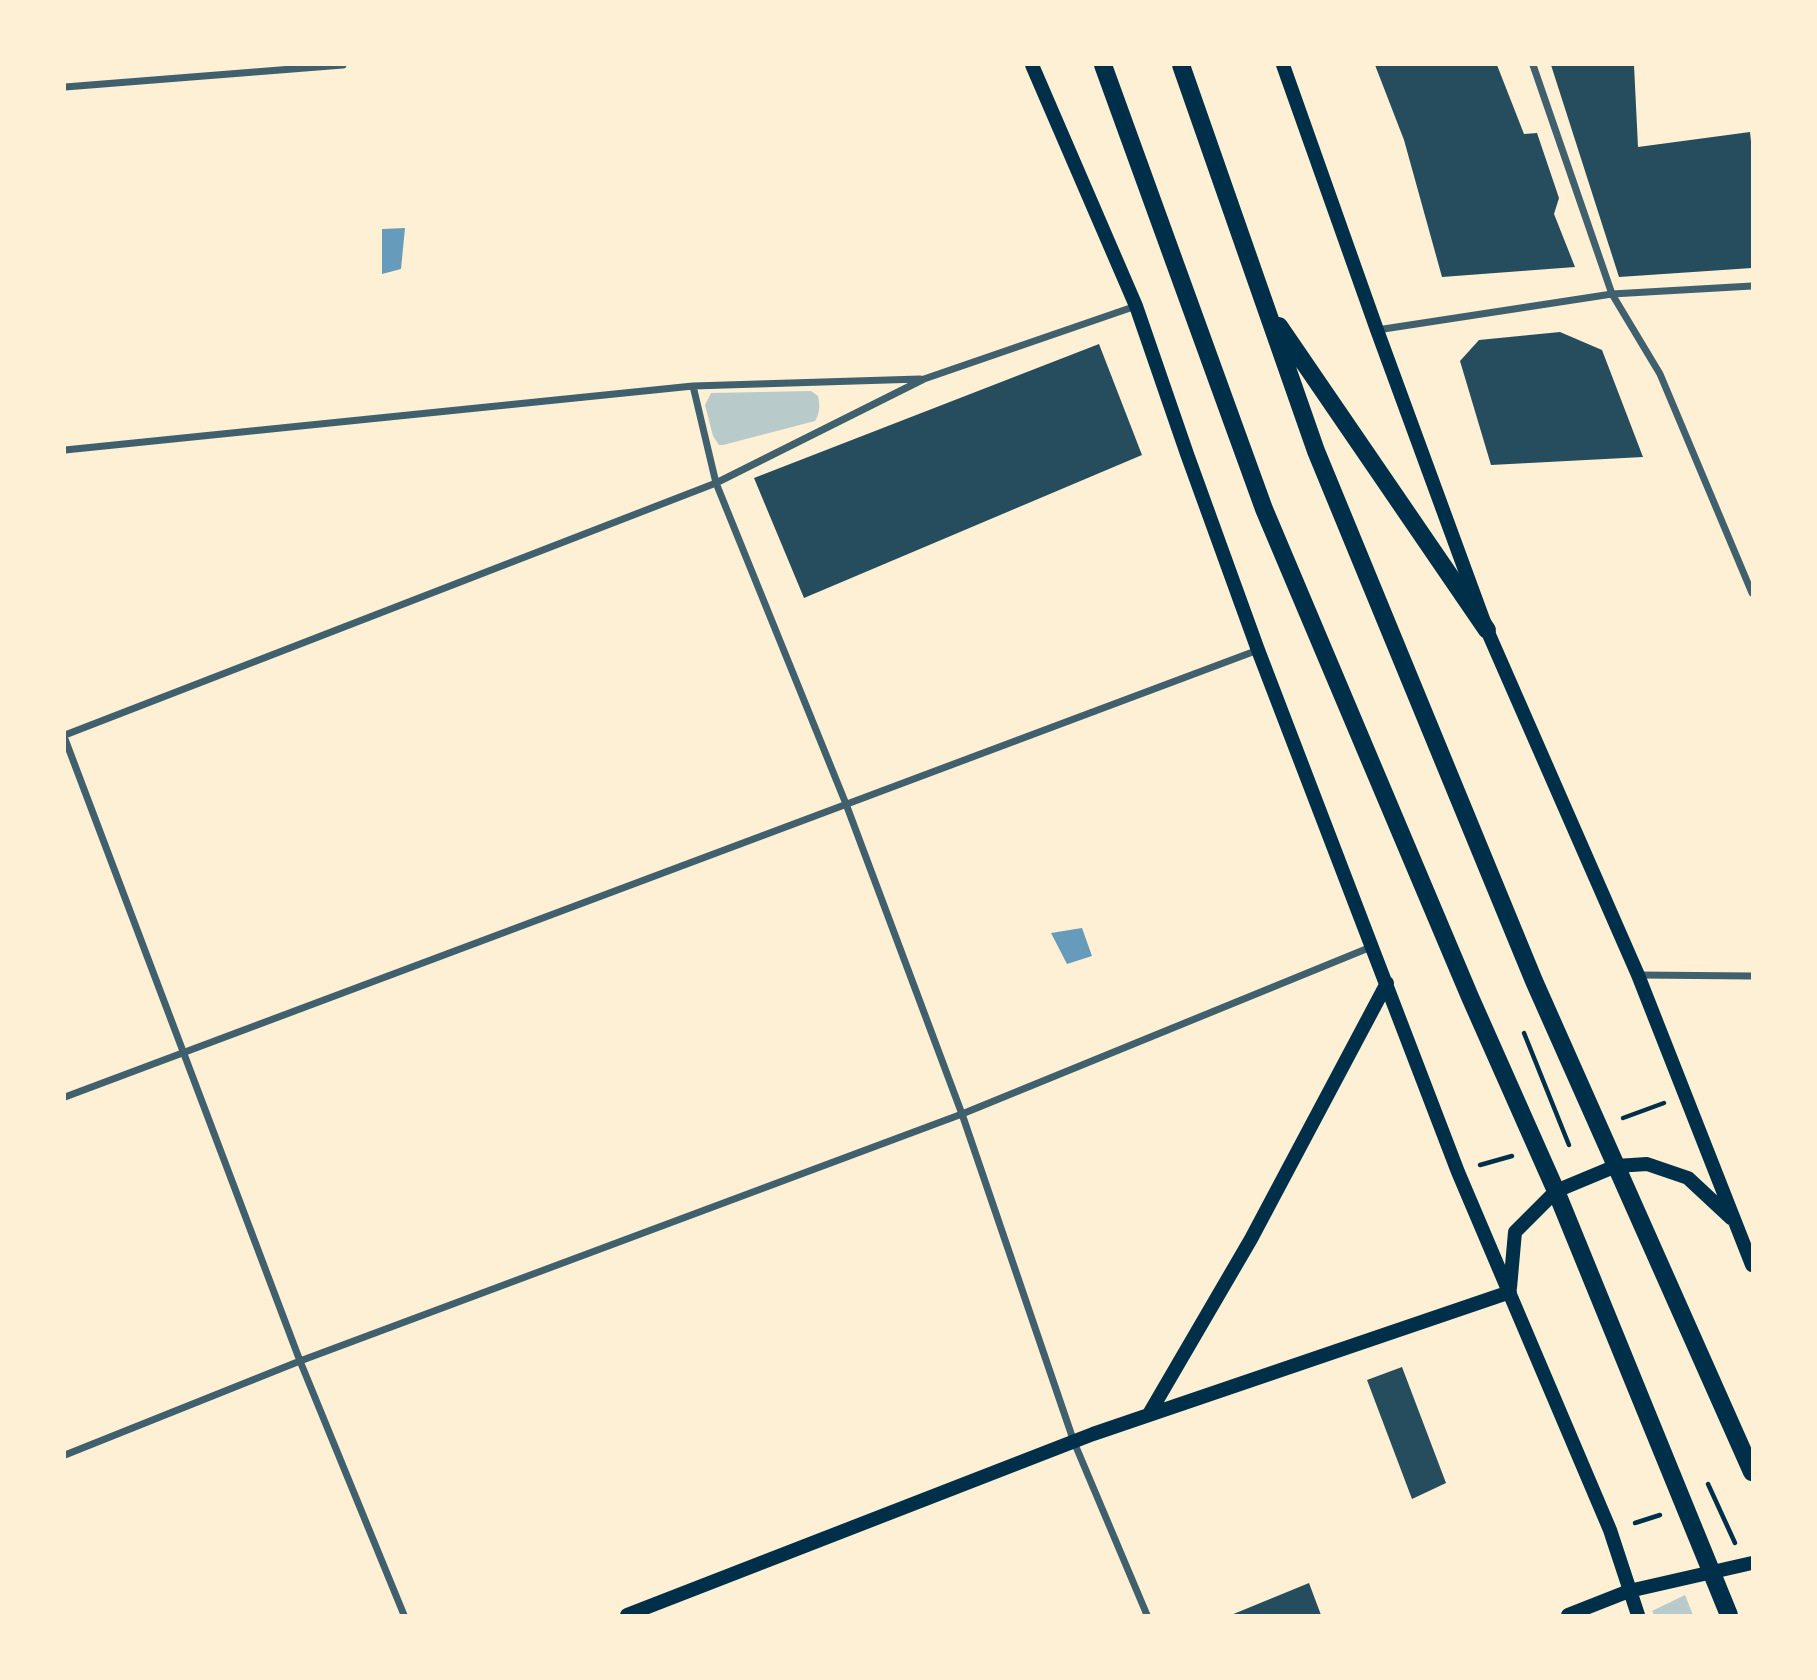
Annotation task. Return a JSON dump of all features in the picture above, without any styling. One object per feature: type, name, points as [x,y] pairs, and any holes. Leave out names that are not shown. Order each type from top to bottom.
[{"type":"main road","points":[[1032,65],[1136,306],[1258,650],[1458,1172],[1609,1530],[1638,1615]]},
{"type":"main road","points":[[1103,65],[1264,509],[1470,997],[1556,1191],[1729,1615]]},
{"type":"main road","points":[[1181,65],[1316,451],[1534,981],[1752,1472]]},
{"type":"main road","points":[[1283,65],[1487,630],[1638,975],[1752,1265]]},
{"type":"main road","points":[[1265,305],[1487,630]]},
{"type":"main road","points":[[1149,1415],[1251,1239],[1387,983]]},
{"type":"main road","points":[[1510,1292],[1515,1232],[1556,1191],[1616,1166],[1647,1164],[1688,1178],[1733,1221]]},
{"type":"main road","points":[[627,1615],[1074,1442],[1510,1292]]},
{"type":"main road","points":[[1568,1615],[1629,1591],[1752,1563]]},
{"type":"street","points":[[65,87],[343,65]]},
{"type":"street","points":[[1533,65],[1612,294],[1660,374],[1752,593]]},
{"type":"street","points":[[1377,330],[1612,294],[1752,286]]},
{"type":"street","points":[[404,1615],[300,1361],[65,737],[716,483],[924,379],[1136,306]]},
{"type":"street","points":[[65,450],[693,386],[924,379]]},
{"type":"street","points":[[693,386],[716,483],[846,804],[962,1114],[1074,1442],[1147,1615]]},
{"type":"street","points":[[65,1097],[1258,650]]},
{"type":"street","points":[[65,1455],[300,1361],[962,1114],[1372,947]]},
{"type":"street","points":[[1638,975],[1752,976]]},
{"type":"shaded area","points":[[811,391],[819,399],[819,412],[815,421],[723,445],[719,445],[713,436],[705,405],[711,393]]},
{"type":"shaded area","points":[[1685,1595],[1693,1615],[1654,1615],[1652,1611]]},
{"type":"water","points":[[405,228],[401,269],[382,274],[382,229]]},
{"type":"water","points":[[1082,928],[1092,956],[1067,964],[1051,933]]},
{"type":"building","points":[[1375,65],[1497,65],[1524,134],[1537,133],[1559,198],[1554,214],[1575,267],[1442,277],[1404,140]]},
{"type":"building","points":[[1551,65],[1634,65],[1638,147],[1750,132],[1752,268],[1619,277]]},
{"type":"building","points":[[1560,332],[1602,350],[1643,457],[1491,465],[1460,361],[1479,340]]},
{"type":"building","points":[[1099,344],[1142,455],[804,598],[754,478]]},
{"type":"building","points":[[1402,1367],[1446,1483],[1412,1499],[1367,1380]]},
{"type":"building","points":[[1309,1583],[1321,1615],[1231,1615]]}]
